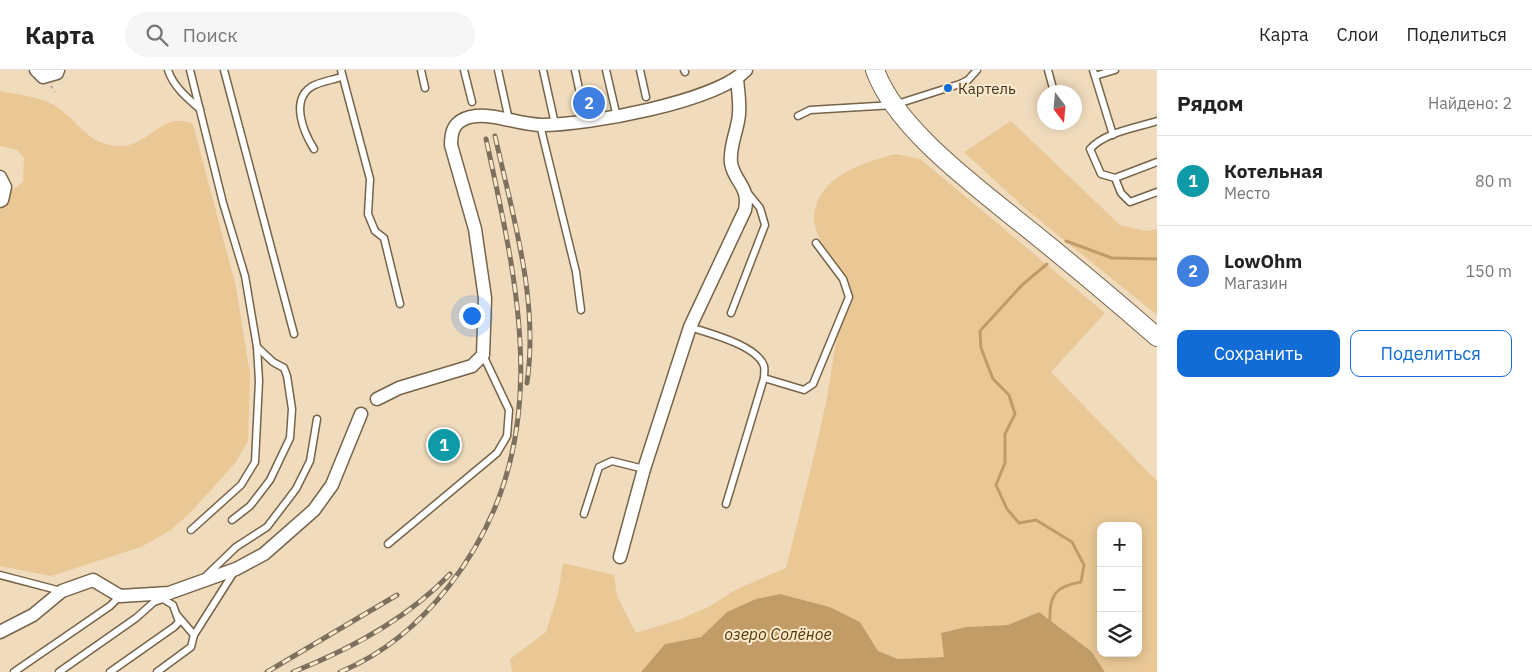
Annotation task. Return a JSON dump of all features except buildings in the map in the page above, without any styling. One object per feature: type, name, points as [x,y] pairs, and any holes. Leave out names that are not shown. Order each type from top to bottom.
[{"type":"main road","points":[[875,70],[882,87],[912,128],[976,185],[1157,337]]},
{"type":"street","points":[[40,73],[57,73],[58,70]]},
{"type":"street","points":[[377,399],[399,388],[472,366],[483,355],[485,298],[482,272],[475,229],[451,145],[451,132],[461,120],[480,116],[540,125],[586,122],[617,117],[690,98],[741,74],[739,115],[731,149],[731,165],[744,189],[747,201],[745,210],[690,327],[644,469],[620,557]]},
{"type":"street","points":[[0,177],[5,187],[1,200]]},
{"type":"street","points":[[0,632],[33,615],[62,591],[93,580],[120,596],[169,593],[236,569],[264,554],[314,510],[332,485],[361,414]]},
{"type":"lane","points":[[168,70],[171,78],[186,97],[200,109]]},
{"type":"lane","points":[[190,70],[245,276],[257,347],[259,381],[255,462],[241,485],[192,530]]},
{"type":"lane","points":[[224,70],[294,334]]},
{"type":"lane","points":[[421,70],[425,88]]},
{"type":"lane","points":[[464,70],[472,102]]},
{"type":"lane","points":[[498,70],[509,120]]},
{"type":"lane","points":[[544,70],[555,124]]},
{"type":"lane","points":[[575,70],[586,122]]},
{"type":"lane","points":[[606,70],[617,117]]},
{"type":"lane","points":[[640,70],[646,97]]},
{"type":"lane","points":[[798,116],[810,110],[894,105],[960,84],[968,80],[977,70]]},
{"type":"lane","points":[[1048,70],[1052,85]]},
{"type":"lane","points":[[1113,135],[1094,73],[1115,70]]},
{"type":"lane","points":[[314,149],[304,134],[300,110],[302,98],[311,87],[341,74],[370,179],[368,214],[375,231],[384,238],[400,304]]},
{"type":"lane","points":[[1157,122],[1113,135],[1095,144],[1090,149],[1101,174],[1114,178],[1157,162]]},
{"type":"lane","points":[[540,125],[576,272],[581,310]]},
{"type":"lane","points":[[1114,178],[1121,193],[1130,202],[1157,192]]},
{"type":"lane","points":[[730,313],[765,225],[760,208],[744,189]]},
{"type":"lane","points":[[764,378],[804,390],[813,384],[849,297],[843,279],[816,243]]},
{"type":"lane","points":[[690,327],[724,338],[755,354],[764,366],[764,378],[726,504]]},
{"type":"lane","points":[[232,520],[250,506],[270,480],[290,438],[292,409],[287,376],[284,368],[272,362],[257,347]]},
{"type":"lane","points":[[388,544],[497,453],[507,436],[509,410],[483,355]]},
{"type":"lane","points":[[201,581],[236,547],[267,527],[296,489],[310,461],[317,419]]},
{"type":"lane","points":[[584,514],[599,467],[612,461],[644,469]]},
{"type":"lane","points":[[157,672],[192,648],[194,635],[236,569]]},
{"type":"lane","points":[[0,575],[62,591]]},
{"type":"lane","points":[[14,672],[110,606],[120,596]]},
{"type":"lane","points":[[59,672],[136,618],[154,602],[163,599],[173,605],[178,615],[194,635]]},
{"type":"lane","points":[[110,672],[174,627],[179,622],[178,615]]},
{"type":"shaded area","points":[[0,91],[52,104],[69,116],[90,136],[108,145],[120,146],[139,141],[164,125],[173,122],[182,121],[193,124],[236,287],[250,374],[248,441],[236,462],[190,513],[171,530],[141,547],[51,576],[0,566],[0,188],[12,190],[23,182],[24,158],[17,150],[0,146]]},
{"type":"shaded area","points":[[1011,121],[1120,225],[1146,231],[1157,229],[1157,315],[1028,211],[964,152]]},
{"type":"shaded area","points":[[896,154],[920,159],[1105,313],[1051,372],[1157,481],[1157,672],[1105,672],[1091,651],[1039,612],[1008,625],[966,627],[941,633],[945,657],[898,659],[878,651],[860,622],[830,607],[780,594],[727,612],[701,637],[665,644],[641,672],[512,672],[510,659],[546,632],[558,593],[563,563],[614,575],[617,596],[636,633],[681,619],[710,606],[737,589],[786,568],[827,398],[840,323],[848,302],[848,288],[844,276],[818,234],[814,222],[815,209],[820,197],[836,178],[847,171]]},
{"type":"water","name":"озеро Солёное","points":[[780,594],[830,607],[860,622],[878,651],[898,659],[944,657],[941,633],[966,627],[1008,625],[1039,612],[1091,651],[1105,672],[641,672],[665,644],[701,637],[727,612],[756,599]]},
{"type":"waterway","points":[[1066,241],[1112,258],[1157,259]]},
{"type":"waterway","points":[[1047,264],[1022,285],[980,331],[981,348],[993,379],[1009,395],[1015,414],[1005,434],[1005,463],[996,485],[1007,509],[1019,523],[1036,520],[1072,542],[1084,565],[1081,582],[1065,586],[1056,593],[1051,604],[1050,620]]},
{"type":"railway","points":[[495,136],[516,228],[527,290],[530,321],[527,383]]},
{"type":"railway","points":[[340,672],[386,647],[413,625],[438,600],[483,533],[505,479],[517,425],[521,369],[518,312],[510,255],[486,139]]},
{"type":"railway","points":[[293,672],[357,643],[397,619],[450,574]]},
{"type":"railway","points":[[267,672],[397,595]]},
{"type":"place","name":"Картель","points":[[948,88]]},
{"type":"place","name":"LowOhm","points":[[589,103]]},
{"type":"place","name":"Котельная","points":[[444,445]]}]
